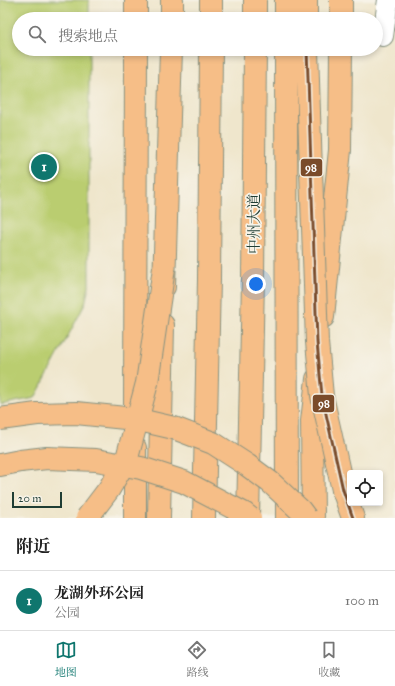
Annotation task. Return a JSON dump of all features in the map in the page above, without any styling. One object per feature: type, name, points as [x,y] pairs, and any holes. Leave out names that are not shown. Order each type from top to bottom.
[{"type":"main road","points":[[136,0],[136,12]]},
{"type":"main road","points":[[172,0],[172,12]]},
{"type":"main road","points":[[211,0],[211,12]]},
{"type":"main road","points":[[255,0],[255,12]]},
{"type":"main road","points":[[286,0],[286,12]]},
{"type":"main road","points":[[306,0],[306,12]]},
{"type":"main road","points":[[341,0],[341,12]]},
{"type":"main road","points":[[135,518],[136,56]]},
{"type":"main road","points":[[159,518],[164,268],[171,56]]},
{"type":"main road","points":[[204,518],[211,56]]},
{"type":"main road","name":"中州大道","points":[[249,518],[255,56]]},
{"type":"main road","points":[[286,56],[287,518]]},
{"type":"main road","points":[[307,56],[317,342],[322,396],[343,490],[353,518]]},
{"type":"main road","points":[[313,518],[312,421],[340,150],[341,56]]},
{"type":"main road","points":[[87,518],[109,489],[127,458],[148,383],[164,268]]},
{"type":"main road","points":[[0,420],[37,414],[76,413],[135,419],[174,428],[212,443],[248,465],[270,482],[300,510],[306,518]]},
{"type":"main road","points":[[0,465],[47,458],[96,460],[141,468],[184,482],[245,514],[249,518]]},
{"type":"lane","points":[[385,36],[388,0]]},
{"type":"green space","points":[[0,0],[89,0],[89,12],[12,12],[12,56],[89,56],[89,286],[85,304],[35,398],[0,405]]},
{"type":"transit line","name":"98","points":[[307,56],[317,342],[322,396],[343,490],[353,518]]},
{"type":"place","name":"龙湖外环公园","points":[[44,167]]}]
